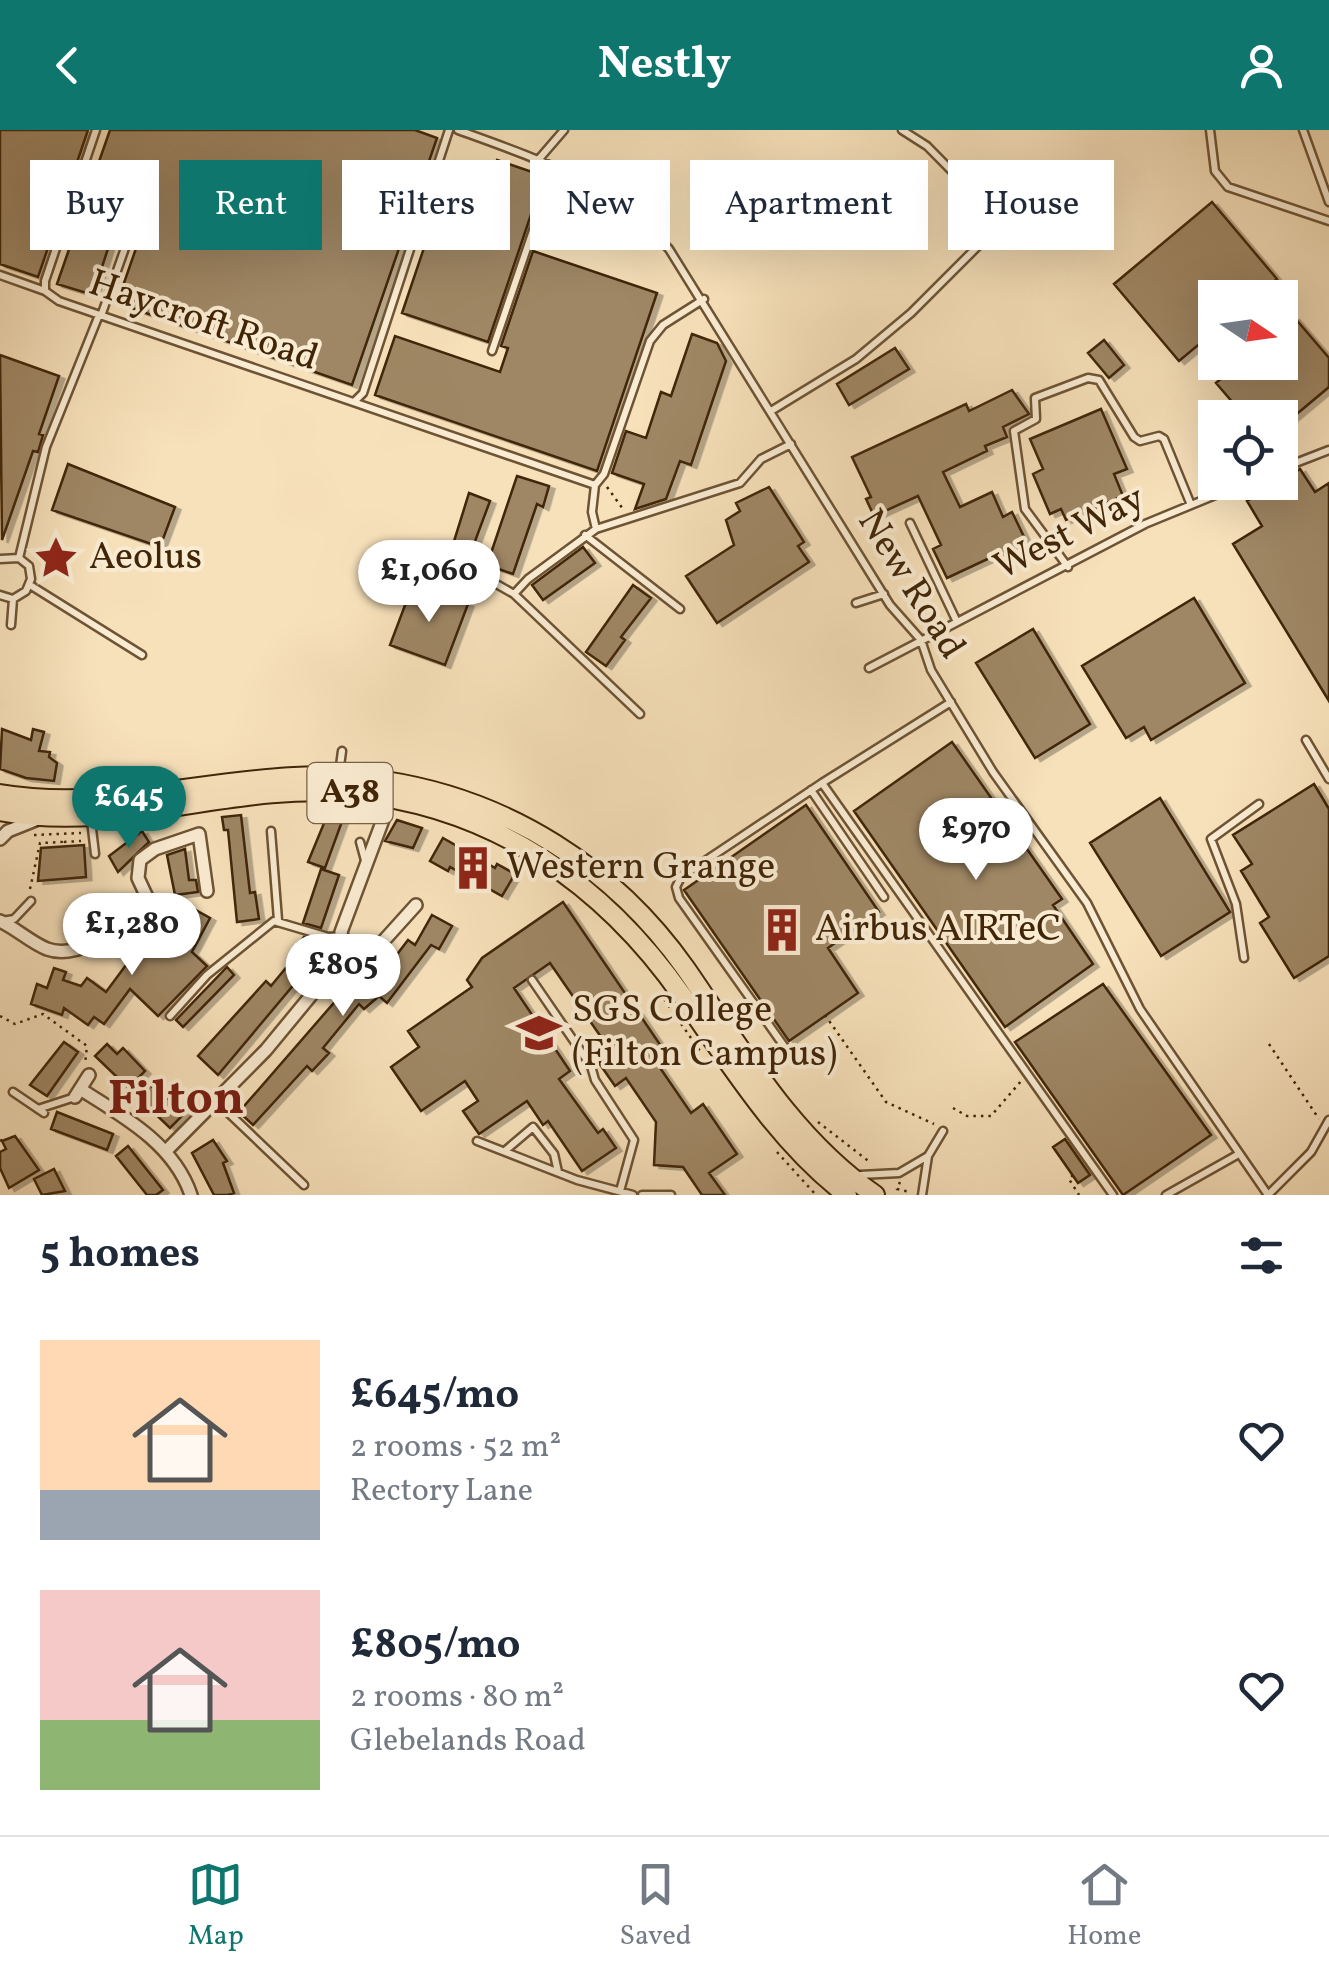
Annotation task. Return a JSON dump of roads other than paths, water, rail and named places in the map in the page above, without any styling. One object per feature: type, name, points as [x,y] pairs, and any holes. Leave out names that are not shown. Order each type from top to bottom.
[{"type":"main road","name":"A38","points":[[0,794],[44,800],[104,800],[262,778],[339,775],[422,788],[494,810],[545,837],[593,871],[662,939],[842,1187]]},
{"type":"main road","name":"A38","points":[[0,811],[94,833],[246,796],[338,792],[426,804],[505,834],[567,874],[624,923],[764,1110],[842,1187],[875,1195]]},
{"type":"street","points":[[346,953],[342,936],[384,817]]},
{"type":"street","points":[[0,839],[8,830],[42,818]]},
{"type":"street","points":[[1,921],[34,942],[63,952],[98,939],[156,906],[138,878],[142,858],[199,834],[208,891]]},
{"type":"street","points":[[346,953],[370,956],[416,904]]},
{"type":"street","points":[[166,1152],[266,1050],[346,953]]},
{"type":"street","points":[[89,1074],[78,1093],[166,1152],[191,1195]]},
{"type":"lane","points":[[85,160],[96,130]]},
{"type":"lane","points":[[356,401],[363,394],[449,130]]},
{"type":"lane","name":"New Road","points":[[458,130],[538,160]]},
{"type":"lane","points":[[538,160],[564,130]]},
{"type":"lane","points":[[771,411],[856,360],[1002,222],[927,146],[902,130]]},
{"type":"lane","points":[[1210,130],[1214,170],[1228,187],[1329,221]]},
{"type":"lane","points":[[1303,130],[1329,202]]},
{"type":"lane","points":[[492,351],[530,241]]},
{"type":"lane","name":"Haycroft Road","points":[[55,250],[44,281],[46,291],[100,315],[596,485]]},
{"type":"lane","points":[[19,558],[46,447],[124,250]]},
{"type":"lane","name":"New Road","points":[[666,250],[704,299],[884,594],[921,640],[931,670],[992,772],[1087,903],[1132,996],[1222,1121],[1237,1155],[1268,1195]]},
{"type":"lane","points":[[0,275],[46,291]]},
{"type":"lane","points":[[596,530],[592,512],[596,485],[650,341],[663,326],[704,299]]},
{"type":"lane","points":[[1068,567],[1025,508],[1018,476],[1014,431],[1036,419],[1035,398],[1088,378],[1099,380],[1134,437],[1164,440],[1191,505]]},
{"type":"lane","points":[[514,594],[596,530],[740,482],[761,459],[791,444]]},
{"type":"lane","points":[[1298,463],[1329,450]]},
{"type":"lane","name":"West Way","points":[[869,668],[1203,500]]},
{"type":"lane","points":[[910,523],[957,622]]},
{"type":"lane","points":[[586,536],[680,609]]},
{"type":"lane","points":[[438,551],[514,594],[640,714]]},
{"type":"lane","points":[[0,559],[19,558]]},
{"type":"lane","points":[[12,624],[13,599],[30,585],[31,572],[19,558]]},
{"type":"lane","points":[[30,585],[142,655]]},
{"type":"lane","points":[[856,602],[884,594]]},
{"type":"lane","points":[[0,595],[13,599]]},
{"type":"lane","points":[[791,1056],[679,898],[676,887],[681,877],[951,702]]},
{"type":"lane","points":[[1306,740],[1329,779]]},
{"type":"lane","points":[[339,775],[342,752]]},
{"type":"lane","points":[[822,783],[1113,1195]]},
{"type":"lane","points":[[811,790],[884,897]]},
{"type":"lane","points":[[1244,958],[1236,904],[1211,838],[1259,804]]},
{"type":"lane","points":[[271,832],[278,920]]},
{"type":"lane","points":[[94,833],[95,854]]},
{"type":"lane","points":[[360,842],[366,865]]},
{"type":"lane","points":[[1,921],[14,918],[29,901]]},
{"type":"lane","points":[[278,920],[324,936],[342,936]]},
{"type":"lane","points":[[170,1016],[210,973],[278,920]]},
{"type":"lane","points":[[532,980],[591,1066],[595,1080],[634,1140],[620,1191]]},
{"type":"lane","points":[[14,1092],[41,1111],[78,1093]]},
{"type":"lane","points":[[216,1100],[304,1185]]},
{"type":"lane","points":[[1268,1195],[1311,1152],[1327,1124]]},
{"type":"lane","points":[[506,1150],[533,1127],[554,1154],[558,1172]]},
{"type":"lane","points":[[922,1195],[928,1156],[943,1130]]},
{"type":"lane","points":[[478,1141],[633,1195]]},
{"type":"lane","points":[[1166,1195],[1186,1188],[1237,1155]]},
{"type":"lane","points":[[842,1187],[899,1174],[928,1156]]},
{"type":"lane","points":[[642,1195],[671,1195]]},
{"type":"place","name":"Aeolus","points":[[56,558]]},
{"type":"place","name":"Western Grange","points":[[473,868]]},
{"type":"place","name":"Airbus AIRTeC","points":[[782,930]]},
{"type":"place","name":"SGS College (Filton Campus)","points":[[539,1033]]},
{"type":"district","name":"Filton","points":[[176,1100]]}]
